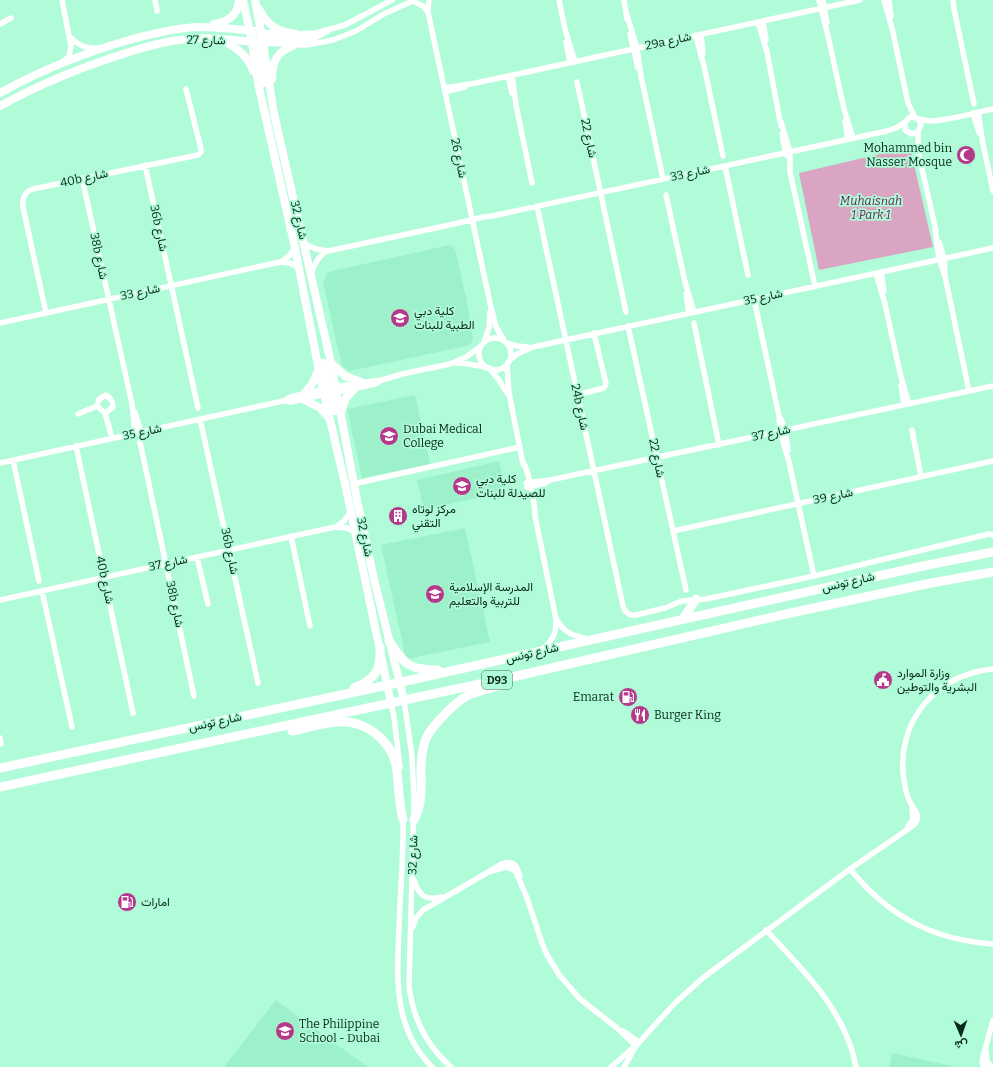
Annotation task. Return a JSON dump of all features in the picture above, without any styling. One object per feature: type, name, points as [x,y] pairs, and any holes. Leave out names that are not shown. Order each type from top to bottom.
[{"type":"main road","name":"شارع تونس","points":[[0,768],[399,683],[936,562],[993,552]]},
{"type":"main road","name":"شارع تونس","points":[[0,787],[521,675],[786,614],[931,583],[993,572]]},
{"type":"main road","points":[[683,619],[693,603]]},
{"type":"main road","points":[[389,641],[400,658],[409,665],[422,670],[454,670]]},
{"type":"main road","points":[[336,696],[372,679],[380,664],[380,647]]},
{"type":"main road","points":[[414,820],[421,802],[423,744],[431,727],[453,706],[464,698],[477,692],[508,683],[521,675]]},
{"type":"main road","points":[[228,739],[258,738],[338,722],[352,723],[366,728],[382,739],[393,755],[396,767],[399,803],[403,819]]},
{"type":"street","points":[[62,0],[71,37],[71,49],[69,56],[63,62]]},
{"type":"street","points":[[155,0],[157,11]]},
{"type":"street","points":[[195,27],[226,21],[236,13],[239,0]]},
{"type":"street","name":"شارع 32","points":[[243,0],[257,37],[271,92],[274,114],[305,244],[331,364],[330,420],[394,717],[399,757],[403,819],[397,967],[398,995],[400,1008],[408,1032],[420,1053],[432,1067]]},
{"type":"street","points":[[248,0],[257,37],[265,87],[274,114]]},
{"type":"street","points":[[255,0],[262,15],[269,24],[278,30],[296,34]]},
{"type":"street","name":"شارع 32","points":[[255,0],[258,83],[295,248],[319,369],[341,413],[349,461],[374,579],[404,700],[412,756],[414,820],[409,986],[414,1014],[426,1039],[434,1050],[451,1067]]},
{"type":"street","name":"شارع 27","points":[[0,106],[25,93],[75,71],[144,48],[179,40],[197,38],[222,40],[326,31],[354,21],[392,0]]},
{"type":"street","points":[[414,0],[423,6],[428,12]]},
{"type":"street","name":"شارع 27","points":[[0,93],[63,62],[104,48],[162,32],[195,27],[257,37],[294,45],[320,43],[345,36],[388,12],[414,0]]},
{"type":"street","name":"شارع 26","points":[[429,0],[428,12],[490,303],[496,327],[506,343]]},
{"type":"street","points":[[559,0],[572,62]]},
{"type":"street","points":[[624,0],[663,179]]},
{"type":"street","points":[[819,0],[823,8]]},
{"type":"street","points":[[823,0],[828,36],[850,139]]},
{"type":"street","name":"29a شارع","points":[[445,90],[860,0]]},
{"type":"street","points":[[884,0],[892,28],[908,103],[917,119],[919,130],[918,151],[969,391]]},
{"type":"street","points":[[889,0],[892,28]]},
{"type":"street","points":[[950,0],[954,9]]},
{"type":"street","points":[[953,0],[974,104]]},
{"type":"street","points":[[0,24],[11,18]]},
{"type":"street","points":[[761,21],[788,152],[790,172],[815,286]]},
{"type":"street","points":[[179,40],[190,35],[202,34],[301,39],[326,31]]},
{"type":"street","points":[[698,35],[723,156]]},
{"type":"street","points":[[71,37],[74,41],[84,46],[104,48]]},
{"type":"street","points":[[222,40],[238,49],[248,60],[258,83]]},
{"type":"street","points":[[271,92],[275,60],[282,51],[294,45]]},
{"type":"street","points":[[510,76],[532,183]]},
{"type":"street","name":"شارع 22","points":[[577,82],[626,312]]},
{"type":"street","name":"40b شارع","points":[[46,313],[23,208],[22,200],[26,193],[33,189],[82,178],[197,155],[201,149],[186,89]]},
{"type":"street","points":[[908,103],[904,127],[918,151]]},
{"type":"street","points":[[908,132],[915,134],[919,130],[939,120],[993,109]]},
{"type":"street","points":[[976,112],[993,192]]},
{"type":"street","points":[[905,121],[910,117],[917,119],[939,120]]},
{"type":"street","name":"شارع 33","points":[[305,244],[320,251],[328,251],[454,224],[460,225],[472,220],[486,219],[492,216],[537,206],[889,130],[905,121]]},
{"type":"street","name":"شارع 33","points":[[889,130],[908,132]]},
{"type":"street","name":"36b شارع","points":[[145,165],[198,408]]},
{"type":"street","points":[[725,166],[748,275]]},
{"type":"street","name":"38b شارع","points":[[82,178],[138,433]]},
{"type":"street","points":[[666,196],[692,312]]},
{"type":"street","name":"24b شارع","points":[[537,206],[623,608],[627,613],[634,616],[665,608],[682,601]]},
{"type":"street","points":[[280,262],[289,256],[295,248]]},
{"type":"street","name":"شارع 35","points":[[508,363],[522,351],[532,347],[993,248]]},
{"type":"street","points":[[311,273],[317,260],[328,251]]},
{"type":"street","name":"شارع 33","points":[[0,323],[280,262],[290,263],[299,268]]},
{"type":"street","points":[[879,272],[907,404]]},
{"type":"street","points":[[754,299],[814,576]]},
{"type":"street","name":"شارع 26","points":[[482,344],[489,328],[490,303]]},
{"type":"street","points":[[694,323],[719,444]]},
{"type":"street","name":"شارع 22","points":[[628,326],[686,590]]},
{"type":"street","points":[[312,333],[318,342],[344,453],[349,461]]},
{"type":"street","points":[[578,395],[604,388],[606,384],[594,333]]},
{"type":"street","points":[[510,400],[499,380],[480,360],[479,356],[482,344],[487,340],[496,338],[506,343],[510,352],[507,378],[510,400],[523,462],[527,470],[532,508],[535,516],[556,619],[555,635],[541,651]]},
{"type":"street","name":"شارع 35","points":[[506,343],[522,347],[532,347]]},
{"type":"street","name":"شارع 35","points":[[0,463],[283,401],[290,397],[303,397],[450,364],[466,357],[482,344]]},
{"type":"street","points":[[487,368],[498,369],[508,363]]},
{"type":"street","points":[[331,364],[358,385],[346,398],[341,413]]},
{"type":"street","name":"شارع 35","points":[[450,364],[468,364],[487,368]]},
{"type":"street","points":[[319,369],[312,384],[303,397],[325,412],[330,420]]},
{"type":"street","name":"شارع 37","points":[[528,485],[543,484],[550,480],[993,386]]},
{"type":"street","points":[[97,406],[99,399],[106,395],[112,400],[112,407],[105,413]]},
{"type":"street","points":[[97,406],[105,413],[112,438]]},
{"type":"street","points":[[78,414],[97,406]]},
{"type":"street","name":"36b شارع","points":[[200,419],[258,683]]},
{"type":"street","points":[[912,430],[921,476]]},
{"type":"street","name":"38b شارع","points":[[140,442],[194,696]]},
{"type":"street","name":"40b شارع","points":[[76,446],[134,713]]},
{"type":"street","points":[[354,484],[520,447]]},
{"type":"street","points":[[13,460],[39,581]]},
{"type":"street","name":"شارع 39","points":[[673,531],[993,461]]},
{"type":"street","points":[[335,527],[343,522],[351,512]]},
{"type":"street","name":"شارع 37","points":[[0,600],[335,527],[347,528],[355,532]]},
{"type":"street","points":[[682,601],[693,603],[992,534]]},
{"type":"street","points":[[291,536],[310,626]]},
{"type":"street","points":[[197,557],[208,604]]},
{"type":"street","points":[[42,591],[72,727]]},
{"type":"street","points":[[682,601],[693,603]]},
{"type":"street","points":[[556,619],[568,633],[590,640]]},
{"type":"street","points":[[612,1067],[638,1044],[689,990],[720,965],[852,868],[914,825],[917,820],[917,812],[912,807],[904,781],[903,764],[905,745],[915,717],[927,700],[950,681],[970,672],[993,668]]},
{"type":"street","points":[[411,934],[414,923],[419,914],[427,907],[492,871],[506,867],[514,870],[527,898],[542,943],[560,976],[580,999],[638,1044]]},
{"type":"street","points":[[852,868],[865,885],[892,910],[908,920],[926,929],[954,938],[993,944]]},
{"type":"street","points":[[413,875],[418,890],[424,896],[434,898],[448,895]]},
{"type":"street","points":[[768,929],[779,940],[781,945],[817,987],[837,1015],[851,1047],[856,1067]]},
{"type":"street","points":[[985,1067],[982,1060],[993,1020]]},
{"type":"street","points":[[624,1067],[638,1044]]},
{"type":"street","points":[[986,1049],[987,1061],[992,1067]]},
{"type":"shaded area","name":"كلية دبي الطبية للبنات","points":[[450,245],[454,247],[456,253],[466,297],[473,339],[470,345],[350,371],[342,366],[323,282],[328,272]]},
{"type":"shaded area","name":"Dubai Medical College","points":[[415,395],[430,464],[362,478],[347,409]]},
{"type":"shaded area","name":"كلية دبي للصيدلة للبنات","points":[[499,461],[506,491],[424,510],[417,480]]},
{"type":"shaded area","name":"المدرسة الإسلامية للتربية والتعليم","points":[[465,528],[490,642],[406,659],[381,545]]},
{"type":"shaded area","name":"The Philippine School - Dubai","points":[[276,1000],[354,1057],[368,1067],[224,1067]]},
{"type":"shaded area","points":[[892,1053],[956,1067],[889,1067]]},
{"type":"green space","name":"Muhaisnah 1 Park 1","points":[[910,147],[933,247],[819,270],[799,173]]},
{"type":"place","name":"Mohammed bin Nasser Mosque","points":[[966,155]]},
{"type":"place","name":"كلية دبي الطبية للبنات","points":[[400,318]]},
{"type":"place","name":"Dubai Medical College","points":[[389,436]]},
{"type":"place","name":"كلية دبي للصيدلة للبنات","points":[[462,486]]},
{"type":"place","name":"مركز لوتاه التقني","points":[[398,516]]},
{"type":"place","name":"المدرسة الإسلامية للتربية والتعليم","points":[[435,594]]},
{"type":"place","name":"وزارة الموارد البشرية والتوطين","points":[[883,680]]},
{"type":"place","name":"Emarat","points":[[628,697]]},
{"type":"place","name":"Burger King","points":[[640,715]]},
{"type":"place","name":"امارات","points":[[127,902]]},
{"type":"place","name":"The Philippine School - Dubai","points":[[285,1031]]}]
